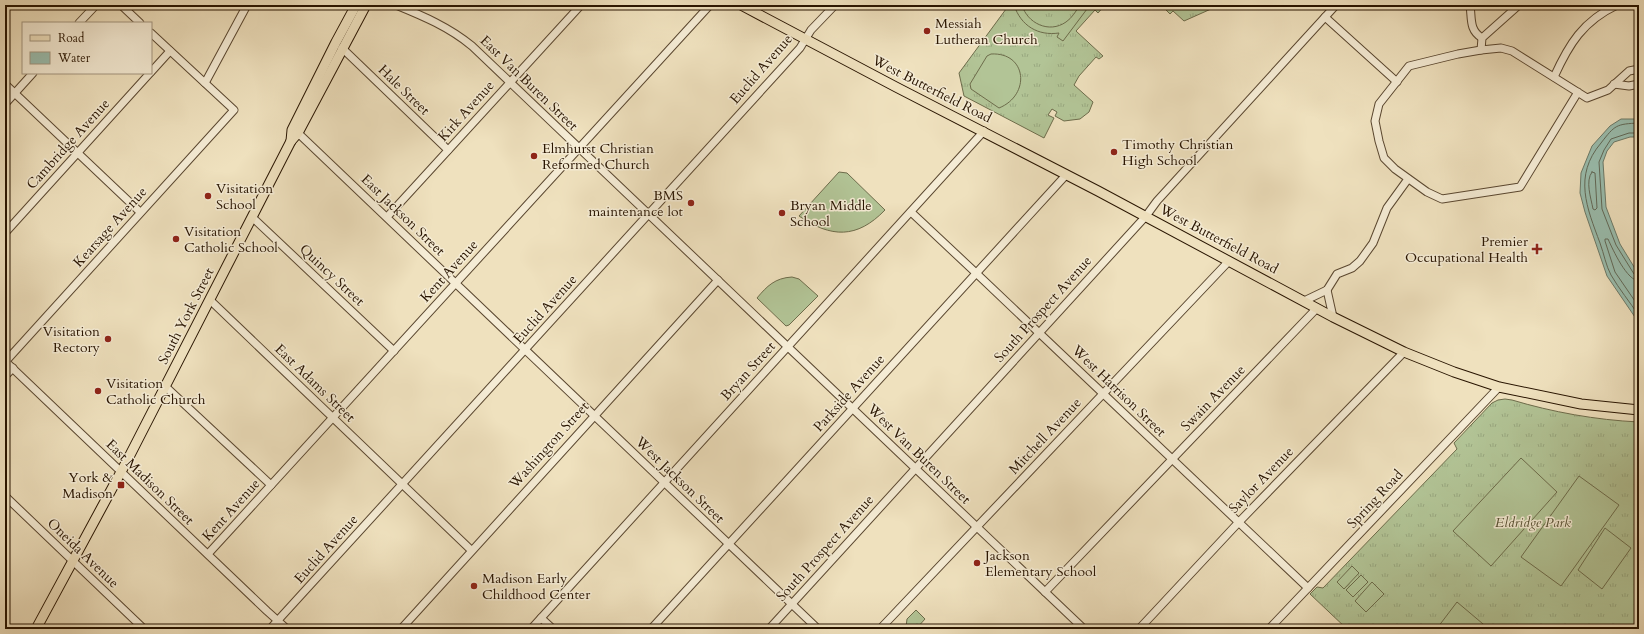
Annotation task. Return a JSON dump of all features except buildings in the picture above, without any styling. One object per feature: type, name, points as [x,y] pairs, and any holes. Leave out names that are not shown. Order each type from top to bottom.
[{"type":"main road","name":"South York Street","points":[[291,141],[292,130],[356,5]]},
{"type":"main road","name":"South York Street","points":[[36,629],[166,387],[291,141],[298,133],[366,5]]},
{"type":"main road","name":"West Butterfield Road","points":[[741,5],[1146,216],[1332,317],[1404,352],[1452,372],[1499,387],[1582,404],[1639,410]]},
{"type":"street","points":[[80,22],[96,5]]},
{"type":"street","points":[[121,5],[139,22]]},
{"type":"street","points":[[152,34],[205,83],[247,5]]},
{"type":"street","name":"East Van Buren Street","points":[[396,5],[448,28],[472,46],[648,214]]},
{"type":"street","name":"Kirk Avenue","points":[[387,217],[581,5]]},
{"type":"street","name":"Kent Avenue","points":[[208,554],[710,5]]},
{"type":"street","name":"Euclid Avenue","points":[[270,629],[800,48],[811,30],[835,5]]},
{"type":"street","name":"South Prospect Avenue","points":[[769,629],[1146,216],[1157,201],[1336,5]]},
{"type":"street","points":[[1470,5],[1472,29],[1482,38]]},
{"type":"street","points":[[1481,50],[1482,38],[1519,5]]},
{"type":"street","points":[[1554,77],[1566,51],[1582,30],[1604,12],[1618,5]]},
{"type":"street","points":[[1325,17],[1397,82]]},
{"type":"street","name":"Hale Street","points":[[342,48],[448,150]]},
{"type":"street","points":[[1578,92],[1520,187],[1442,198],[1427,192],[1395,169],[1384,158],[1378,141],[1375,121],[1379,104],[1409,66],[1458,54],[1501,48],[1512,51],[1578,92],[1586,98],[1608,90],[1629,71],[1639,69]]},
{"type":"street","name":"Cambridge Avenue","points":[[152,72],[170,51]]},
{"type":"street","points":[[5,104],[32,74]]},
{"type":"street","name":"Cambridge Avenue","points":[[5,233],[77,152],[150,74]]},
{"type":"street","name":"Kearsage Avenue","points":[[5,361],[234,110],[205,83]]},
{"type":"street","points":[[5,84],[140,212]]},
{"type":"street","points":[[1614,84],[1629,86],[1639,84]]},
{"type":"street","name":"Bryan Street","points":[[531,629],[984,131]]},
{"type":"street","name":"East Jackson Street","points":[[298,133],[525,350]]},
{"type":"street","name":"Parkside Avenue","points":[[651,629],[1066,175]]},
{"type":"street","points":[[1304,302],[1327,290],[1337,274],[1352,268],[1367,253],[1387,208],[1408,179]]},
{"type":"street","name":"West Harrison Street","points":[[911,212],[1308,588]]},
{"type":"street","name":"West Van Buren Street","points":[[648,214],[1084,629]]},
{"type":"street","name":"Quincy Street","points":[[252,217],[394,351]]},
{"type":"street","name":"Mitchell Avenue","points":[[880,629],[1229,261]]},
{"type":"street","name":"Washington Street","points":[[401,629],[471,550],[718,280]]},
{"type":"street","points":[[1327,290],[1332,317]]},
{"type":"street","name":"East Adams Street","points":[[210,300],[471,550]]},
{"type":"street","name":"Swain Avenue","points":[[1045,592],[1317,308]]},
{"type":"street","name":"West Jackson Street","points":[[525,350],[818,629]]},
{"type":"street","name":"Saylor Avenue","points":[[1139,629],[1238,523],[1404,352]]},
{"type":"street","name":"East Madison Street","points":[[5,361],[288,629]]},
{"type":"street","points":[[5,376],[13,368]]},
{"type":"street","points":[[166,387],[271,485]]},
{"type":"street","name":"Spring Road","points":[[1269,629],[1499,387]]},
{"type":"street","name":"Oneida Avenue","points":[[5,496],[144,629]]},
{"type":"street","points":[[541,618],[553,629]]},
{"type":"green space","points":[[1009,5],[1105,5],[1098,13],[1095,10],[1076,31],[1103,56],[1099,59],[1096,57],[1079,76],[1074,85],[1093,102],[1089,112],[1080,119],[1064,121],[1055,116],[1057,112],[1052,109],[1048,115],[1054,118],[1044,138],[964,96],[959,73]]},
{"type":"green space","points":[[1014,5],[1022,5],[1029,17],[1040,25],[1053,27],[1066,22],[1080,5],[1090,5],[1063,41],[1057,37],[1059,33],[1044,33],[1031,28],[1021,19]]},
{"type":"green space","points":[[1161,5],[1214,5],[1211,9],[1184,21],[1173,11],[1170,14]]},
{"type":"green space","points":[[991,54],[1003,55],[1012,60],[1018,67],[1020,75],[1020,85],[1016,94],[1009,102],[999,108],[971,89],[970,84],[987,56]]},
{"type":"green space","points":[[839,172],[847,173],[885,210],[864,226],[844,232],[822,228],[799,216]]},
{"type":"green space","points":[[792,277],[799,279],[818,296],[789,325],[786,326],[757,298],[772,283],[781,279]]},
{"type":"green space","name":"Eldridge Park","points":[[1505,399],[1574,415],[1639,422],[1639,629],[1347,629],[1310,594],[1317,587],[1323,588],[1457,449],[1454,443],[1492,403]]},
{"type":"green space","points":[[1521,458],[1557,492],[1491,566],[1453,531]]},
{"type":"green space","points":[[1579,476],[1619,505],[1561,586],[1521,557]]},
{"type":"green space","points":[[1605,528],[1631,548],[1602,589],[1578,570]]},
{"type":"green space","points":[[1352,566],[1359,573],[1344,589],[1337,582]]},
{"type":"green space","points":[[1361,575],[1368,582],[1353,597],[1346,590]]},
{"type":"green space","points":[[1372,582],[1384,594],[1366,612],[1355,601]]},
{"type":"green space","points":[[1457,602],[1489,629],[1441,629],[1438,627]]},
{"type":"green space","points":[[916,610],[925,619],[916,629],[907,629],[907,619]]},
{"type":"water","points":[[1621,119],[1639,119],[1639,137],[1630,137],[1614,142],[1607,151],[1603,162],[1606,207],[1620,244],[1639,275],[1639,323],[1607,276],[1580,193],[1581,173],[1592,146],[1610,126]]},
{"type":"place","name":"Messiah Lutheran Church","points":[[927,31]]},
{"type":"place","name":"Timothy Christian High School","points":[[1114,152]]},
{"type":"place","name":"Elmhurst Christian Reformed Church","points":[[534,156]]},
{"type":"place","name":"Visitation School","points":[[208,196]]},
{"type":"place","name":"BMS maintenance lot","points":[[691,203]]},
{"type":"place","name":"Bryan Middle School","points":[[782,213]]},
{"type":"place","name":"Visitation Catholic School","points":[[176,239]]},
{"type":"place","name":"Premier Occupational Health","points":[[1537,249]]},
{"type":"place","name":"Visitation Rectory","points":[[108,339]]},
{"type":"place","name":"Visitation Catholic Church","points":[[98,391]]},
{"type":"place","name":"York & Madison","points":[[121,485]]},
{"type":"place","name":"Jackson Elementary School","points":[[977,563]]},
{"type":"place","name":"Madison Early Childhood Center","points":[[474,586]]}]
